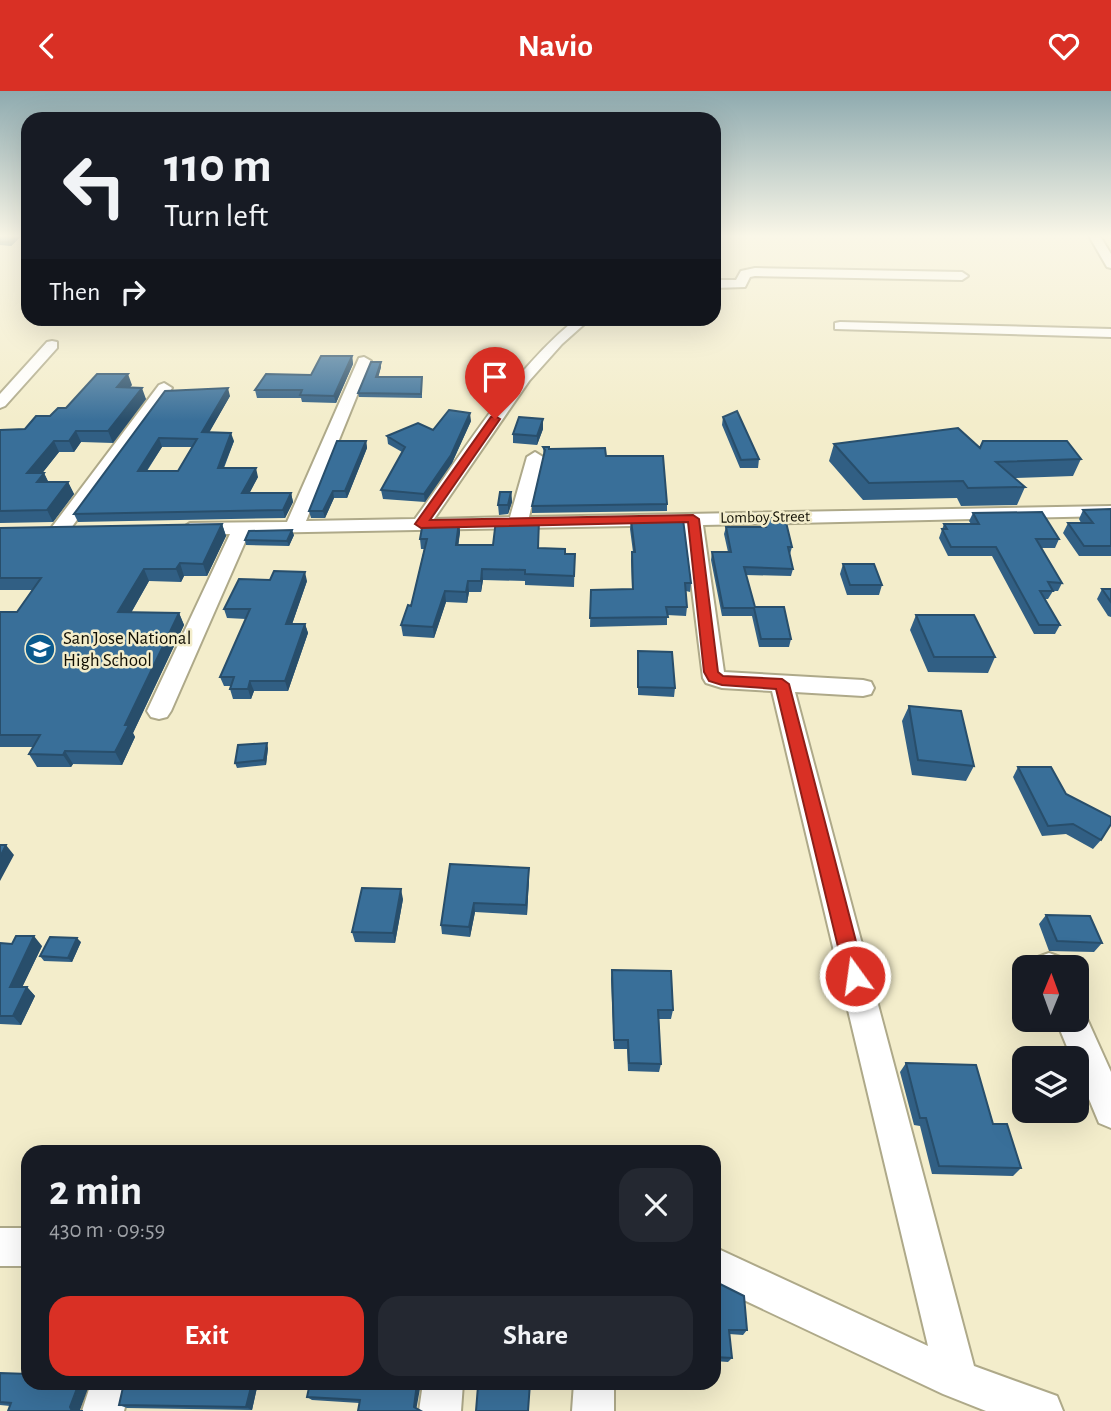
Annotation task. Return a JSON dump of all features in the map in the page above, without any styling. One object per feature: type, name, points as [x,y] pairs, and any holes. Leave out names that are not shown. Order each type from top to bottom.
[{"type":"street","points":[[421,524],[524,377],[575,326]]},
{"type":"street","points":[[840,326],[1111,333]]},
{"type":"street","points":[[0,403],[52,345]]},
{"type":"street","points":[[293,527],[364,361]]},
{"type":"street","points":[[59,531],[164,388]]},
{"type":"street","points":[[518,522],[535,457]]},
{"type":"street","name":"Lomboy Street","points":[[177,529],[1111,511]]},
{"type":"street","points":[[693,519],[714,678],[863,688]]},
{"type":"street","points":[[159,711],[242,528]]},
{"type":"street","points":[[38,532],[85,531]]},
{"type":"street","points":[[782,684],[957,1380]]},
{"type":"street","points":[[1078,1033],[1111,1111]]},
{"type":"street","points":[[0,1247],[21,1247]]},
{"type":"street","points":[[721,1269],[957,1380],[1042,1411]]},
{"type":"street","points":[[103,1411],[109,1390]]},
{"type":"street","points":[[440,1411],[442,1390]]},
{"type":"street","points":[[593,1411],[594,1390]]},
{"type":"building","points":[[321,356],[352,356],[334,396],[300,395],[302,390],[255,390],[266,374],[311,375]]},
{"type":"building","points":[[371,362],[381,362],[376,377],[422,377],[421,394],[358,393]]},
{"type":"building","points":[[97,374],[128,374],[117,387],[142,388],[108,431],[76,431],[69,441],[54,441],[27,473],[44,473],[37,482],[68,482],[47,510],[0,511],[0,430],[25,429],[36,416],[50,416],[58,408],[66,408]]},
{"type":"building","points":[[228,388],[202,432],[231,433],[218,468],[256,468],[242,493],[291,493],[283,510],[74,514],[165,391]],"holes":[[[159,438],[197,439],[178,471],[138,471]]]},
{"type":"building","points":[[449,410],[470,413],[451,455],[424,494],[381,490],[405,447],[387,436],[418,423],[433,430]]},
{"type":"building","points":[[737,411],[759,459],[741,460],[723,417]]},
{"type":"building","points":[[519,417],[543,419],[537,436],[513,434]]},
{"type":"building","points":[[958,428],[980,448],[983,441],[1067,441],[1081,459],[996,462],[1025,487],[968,488],[963,481],[869,483],[834,444]]},
{"type":"building","points":[[337,441],[366,441],[345,491],[333,491],[323,511],[309,511]]},
{"type":"building","points":[[543,447],[605,448],[606,456],[663,456],[667,504],[532,506],[545,450]]},
{"type":"building","points":[[500,492],[511,492],[508,505],[498,505]]},
{"type":"building","points":[[1111,509],[1111,546],[1084,546],[1068,523],[1093,523],[1083,510]]},
{"type":"building","points":[[1042,512],[1059,539],[1036,539],[1062,583],[1048,582],[1053,591],[1040,591],[1060,625],[1039,625],[996,547],[951,547],[942,529],[947,529],[944,524],[979,524],[973,513]]},
{"type":"building","points":[[763,518],[785,518],[792,547],[788,547],[793,569],[744,567],[755,607],[784,607],[791,639],[761,639],[754,608],[723,608],[712,552],[731,552],[726,527],[766,527]]},
{"type":"building","points":[[683,519],[691,583],[685,583],[687,607],[666,607],[668,617],[590,618],[591,590],[633,589],[632,552],[635,552],[631,520]]},
{"type":"building","points":[[496,520],[539,520],[538,548],[565,549],[565,554],[575,554],[574,576],[525,574],[525,570],[482,569],[481,581],[468,581],[466,592],[445,591],[433,627],[401,625],[408,605],[411,606],[427,539],[420,539],[423,522],[459,521],[456,545],[493,545]]},
{"type":"building","points":[[222,524],[203,564],[180,563],[176,569],[144,569],[118,612],[179,613],[125,725],[129,725],[115,752],[65,751],[63,755],[29,754],[40,735],[0,735],[0,612],[17,612],[41,578],[0,578],[0,528]]},
{"type":"building","points":[[292,530],[287,541],[245,540],[249,531]]},
{"type":"building","points":[[843,564],[874,564],[882,585],[850,585]]},
{"type":"building","points":[[274,571],[305,572],[286,624],[305,624],[285,681],[250,681],[248,689],[230,689],[234,677],[220,677],[250,609],[224,609],[239,579],[270,580]]},
{"type":"building","points":[[1102,589],[1111,589],[1111,602]]},
{"type":"building","points":[[916,615],[974,615],[995,657],[934,657]]},
{"type":"building","points":[[638,651],[672,652],[675,688],[638,687]]},
{"type":"building","points":[[909,706],[961,711],[974,766],[918,760]]},
{"type":"building","points":[[267,743],[264,760],[235,763],[238,745]]},
{"type":"building","points":[[1018,767],[1051,767],[1066,794],[1111,817],[1111,824],[1101,840],[1073,824],[1048,826]]},
{"type":"building","points":[[0,845],[6,845],[0,857]]},
{"type":"building","points":[[450,864],[529,868],[526,905],[474,903],[469,927],[441,925]]},
{"type":"building","points":[[362,888],[401,889],[393,933],[352,932]]},
{"type":"building","points":[[1046,915],[1090,916],[1102,943],[1057,941]]},
{"type":"building","points":[[16,936],[34,936],[10,987],[27,987],[13,1016],[0,1016],[0,943],[12,944]]},
{"type":"building","points":[[50,937],[77,938],[68,958],[40,956]]},
{"type":"building","points":[[612,970],[671,971],[673,1010],[658,1010],[661,1064],[629,1063],[628,1040],[614,1040]]},
{"type":"building","points":[[906,1063],[976,1065],[993,1124],[1007,1124],[1021,1168],[939,1166],[926,1118],[920,1118]]},
{"type":"building","points":[[721,1284],[744,1296],[747,1330],[729,1330],[732,1358],[721,1357]]},
{"type":"building","points":[[0,1373],[21,1374],[21,1390],[76,1390],[70,1407],[72,1411],[8,1411],[11,1403],[0,1402]]},
{"type":"building","points":[[122,1390],[250,1390],[246,1407],[119,1405]]},
{"type":"building","points":[[308,1390],[416,1390],[414,1407],[421,1411],[358,1411],[360,1400],[307,1397]]},
{"type":"building","points":[[478,1390],[530,1390],[528,1411],[476,1411]]},
{"type":"place","name":"San Jose National High School","points":[[40,649]]},
{"type":"route","points":[[495,419],[421,524],[693,519],[711,672],[714,678],[722,680],[782,684],[855,976]]}]
